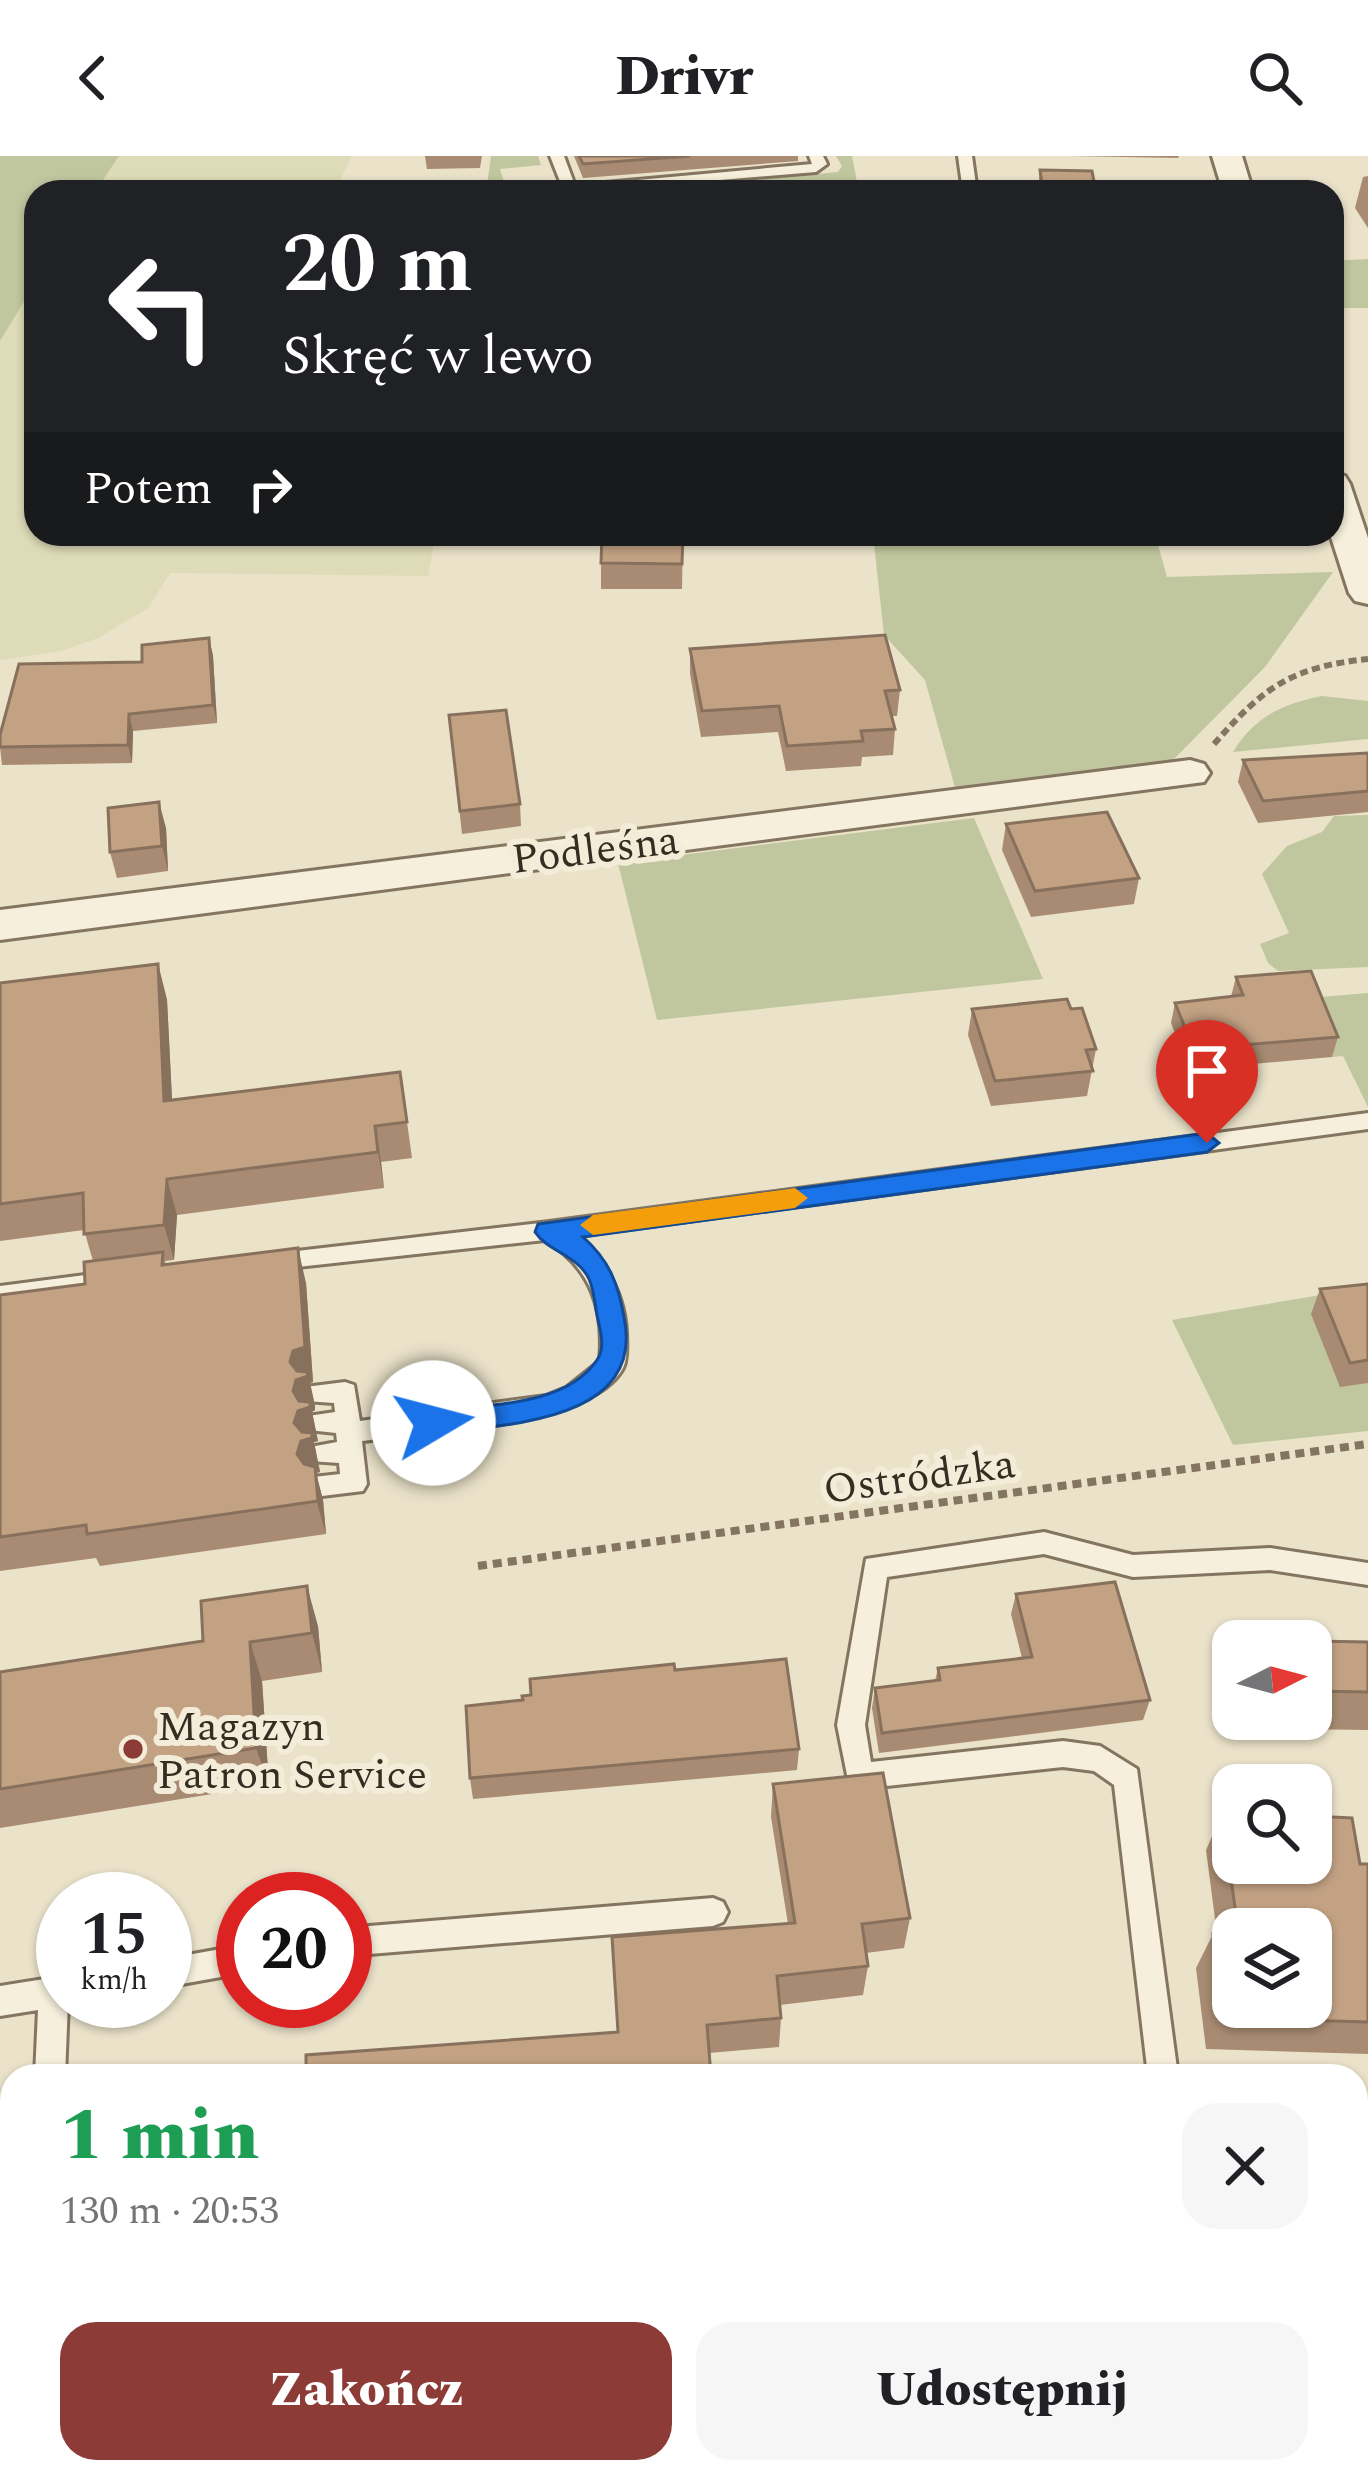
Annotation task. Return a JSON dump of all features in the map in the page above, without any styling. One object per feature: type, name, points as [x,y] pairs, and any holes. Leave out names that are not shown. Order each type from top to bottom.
[{"type":"street","points":[[1344,520],[1368,593]]},
{"type":"street","name":"Podleśna","points":[[0,925],[1190,772]]},
{"type":"lane","points":[[683,180],[816,168],[820,164],[816,156]]},
{"type":"lane","points":[[237,1266],[521,1231],[548,1232],[1368,1121]]},
{"type":"lane","points":[[319,1454],[349,1436],[548,1406],[596,1381],[611,1365],[616,1341],[604,1281],[572,1243],[548,1232]]},
{"type":"lane","points":[[0,1295],[118,1280]]},
{"type":"lane","points":[[314,1394],[345,1392],[354,1484],[322,1485]]},
{"type":"lane","points":[[316,1423],[349,1436]]},
{"type":"lane","points":[[1161,2064],[1127,1778],[1100,1759],[1063,1754],[859,1776],[851,1725],[875,1567],[1044,1543],[1133,1566],[1270,1559],[1368,1574]]},
{"type":"lane","points":[[372,1940],[713,1912]]},
{"type":"lane","points":[[0,2001],[36,1995]]},
{"type":"lane","points":[[51,2064],[55,2028]]},
{"type":"path","points":[[1190,772],[1254,698],[1291,671],[1368,659]]},
{"type":"path","name":"Ostródzka","points":[[478,1566],[1368,1444]]},
{"type":"shaded area","points":[[119,156],[352,156],[340,180],[103,180]]},
{"type":"shaded area","points":[[24,302],[24,546],[434,546],[428,576],[170,573],[148,608],[98,638],[61,651],[0,660],[0,341]]},
{"type":"green space","points":[[0,156],[119,156],[103,180],[24,180],[24,302],[0,341]]},
{"type":"green space","points":[[491,156],[538,156],[541,165],[500,169],[503,180],[488,180]]},
{"type":"green space","points":[[836,156],[852,156],[857,180],[753,180],[838,172],[842,166]]},
{"type":"green space","points":[[1368,259],[1368,308],[1344,308],[1344,260]]},
{"type":"green space","points":[[874,546],[1158,546],[1167,577],[1333,572],[1265,667],[1172,761],[956,791],[925,680],[884,635]]},
{"type":"green space","points":[[1322,696],[1368,701],[1368,739],[1233,752],[1270,714]]},
{"type":"green space","points":[[1368,815],[1368,967],[1278,971],[1268,963],[1260,944],[1289,933],[1262,874],[1287,846],[1322,832],[1334,816]]},
{"type":"green space","points":[[974,818],[1043,979],[657,1020],[618,863]]},
{"type":"green space","points":[[1368,993],[1368,1107],[1343,1056],[1332,1057],[1308,998]]},
{"type":"green space","points":[[1368,1287],[1368,1431],[1233,1445],[1172,1320]]},
{"type":"building","points":[[579,156],[690,156],[583,164]]},
{"type":"building","points":[[1040,170],[1092,171],[1094,180],[1041,180]]},
{"type":"building","points":[[602,546],[683,546],[682,564],[601,563]]},
{"type":"building","points":[[885,635],[900,690],[885,691],[895,729],[861,731],[863,741],[787,746],[779,706],[702,711],[690,649]]},
{"type":"building","points":[[209,638],[213,705],[129,714],[128,745],[0,747],[19,664],[142,662],[142,645]]},
{"type":"building","points":[[506,710],[520,804],[460,811],[449,715]]},
{"type":"building","points":[[1368,753],[1368,791],[1263,801],[1243,760]]},
{"type":"building","points":[[159,802],[162,846],[110,852],[108,808]]},
{"type":"building","points":[[1107,812],[1139,878],[1035,891],[1006,824]]},
{"type":"building","points":[[158,964],[164,1101],[400,1072],[407,1122],[375,1126],[378,1152],[167,1179],[164,1225],[84,1234],[83,1193],[0,1204],[0,983]]},
{"type":"building","points":[[1311,971],[1338,1037],[1243,1045],[1246,1051],[1197,1057],[1175,1003],[1243,995],[1236,977]]},
{"type":"building","points":[[1067,999],[1071,1009],[1082,1008],[1096,1049],[1086,1050],[1093,1071],[995,1081],[972,1009]]},
{"type":"building","points":[[298,1248],[305,1347],[293,1351],[290,1362],[297,1371],[307,1372],[308,1376],[296,1380],[293,1391],[299,1401],[310,1402],[310,1407],[298,1411],[294,1423],[302,1432],[312,1433],[312,1438],[301,1441],[297,1454],[304,1464],[315,1467],[318,1501],[87,1534],[86,1525],[0,1537],[0,1295],[85,1284],[84,1262],[163,1252],[162,1265]]},
{"type":"building","points":[[1368,1284],[1368,1360],[1350,1363],[1320,1289]]},
{"type":"building","points":[[1115,1582],[1150,1700],[882,1733],[875,1688],[940,1680],[938,1668],[1032,1657],[1016,1594]]},
{"type":"building","points":[[307,1586],[312,1633],[250,1642],[256,1748],[0,1789],[0,1672],[203,1641],[201,1601]]},
{"type":"building","points":[[1332,1641],[1368,1642],[1368,1692],[1332,1691]]},
{"type":"building","points":[[786,1659],[799,1749],[470,1778],[466,1706],[523,1700],[522,1696],[531,1695],[530,1679],[674,1664],[675,1670]]},
{"type":"building","points":[[883,1773],[910,1918],[862,1924],[868,1966],[777,1976],[781,2018],[707,2025],[710,2064],[306,2064],[306,2055],[618,2032],[612,1937],[795,1923],[773,1784]]},
{"type":"building","points":[[1332,1817],[1352,1818],[1360,1864],[1368,1864],[1368,2022],[1332,2021],[1332,1908],[1235,1908],[1232,1884],[1332,1884]]},
{"type":"slow traffic","points":[[593,1225],[795,1198]]},
{"type":"place","name":"Magazyn Patron Service","points":[[133,1749]]},
{"type":"route","points":[[433,1423],[548,1406],[575,1395],[611,1365],[616,1341],[604,1281],[572,1243],[548,1232],[1207,1143]]}]
